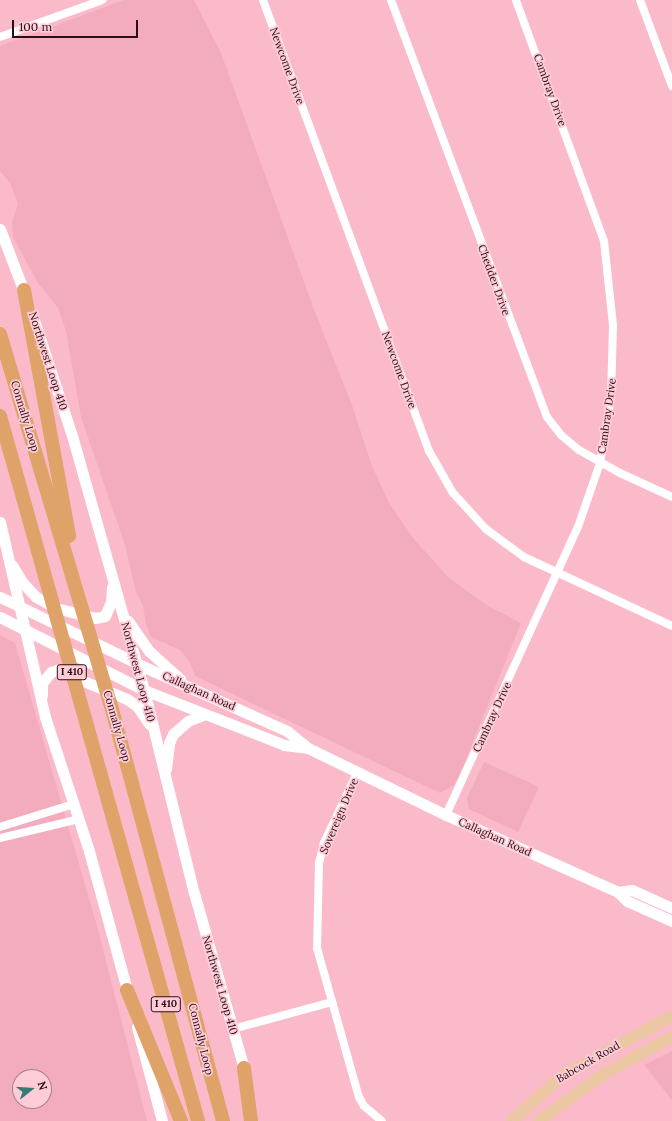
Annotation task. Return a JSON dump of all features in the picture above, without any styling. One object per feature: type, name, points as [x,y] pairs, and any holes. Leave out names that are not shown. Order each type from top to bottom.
[{"type":"highway","points":[[24,290],[81,601]]},
{"type":"highway","name":"Connally Loop","points":[[0,334],[81,601],[141,812],[223,1121]]},
{"type":"highway","name":"I 410","points":[[0,416],[198,1121]]},
{"type":"highway","points":[[0,426],[12,456]]},
{"type":"highway","points":[[127,990],[181,1121]]},
{"type":"highway","points":[[244,1068],[251,1121]]},
{"type":"main road","name":"Northwest Loop 410","points":[[0,228],[24,290],[56,383],[144,690],[165,778],[258,1121]]},
{"type":"main road","points":[[0,523],[0,532]]},
{"type":"main road","points":[[0,523],[22,628],[45,717],[79,819],[162,1121]]},
{"type":"main road","points":[[7,558],[23,584],[36,597],[56,608],[95,618],[105,616],[109,609],[112,579]]},
{"type":"main road","name":"Callaghan Road","points":[[0,597],[136,664],[187,684],[287,731],[308,748],[446,815],[618,892],[627,901],[672,921]]},
{"type":"main road","points":[[120,606],[148,651],[187,684]]},
{"type":"main road","name":"Callaghan Road","points":[[0,617],[144,690],[284,745],[308,748]]},
{"type":"main road","points":[[45,717],[42,683],[51,672],[58,670],[127,699],[137,706],[155,735]]},
{"type":"main road","points":[[165,778],[169,743],[173,734],[188,721],[205,714]]},
{"type":"main road","name":"Callaghan Road","points":[[618,892],[632,890],[672,908]]},
{"type":"main road","name":"Babcock Road","points":[[512,1121],[559,1077],[672,1016]]},
{"type":"main road","name":"Babcock Road","points":[[539,1121],[597,1078],[672,1037]]},
{"type":"street","points":[[0,37],[102,0]]},
{"type":"street","name":"Newcome Drive","points":[[263,0],[413,407],[438,468],[453,493],[486,529],[524,557],[672,626]]},
{"type":"street","name":"Chedder Drive","points":[[391,0],[541,406],[554,426],[565,439],[600,463],[672,497]]},
{"type":"street","name":"Cambray Drive","points":[[446,815],[558,574],[578,527],[600,463],[607,428],[614,360],[613,325],[604,241],[516,0]]},
{"type":"street","points":[[640,0],[672,86]]},
{"type":"street","name":"Sovereign Drive","points":[[358,771],[324,843],[319,864],[317,948],[359,1097],[364,1106],[382,1121]]},
{"type":"street","points":[[0,828],[74,804]]},
{"type":"street","points":[[0,838],[79,819]]},
{"type":"street","points":[[233,1029],[332,1002]]},
{"type":"shaded area","points":[[124,0],[194,0],[221,53],[313,307],[352,405],[372,466],[389,503],[413,538],[448,577],[488,606],[521,623],[464,764],[454,785],[440,793],[195,676],[190,662],[180,650],[151,637],[146,624],[143,606],[136,592],[125,545],[81,417],[66,331],[58,308],[38,283],[13,237],[12,222],[18,204],[10,183],[0,171],[0,46]]},
{"type":"shaded area","points":[[0,635],[15,643],[97,926],[147,1121],[0,1121]]},
{"type":"shaded area","points":[[484,762],[539,787],[518,832],[469,809],[467,798]]},
{"type":"shaded area","points":[[672,1051],[672,1100],[644,1065]]}]
